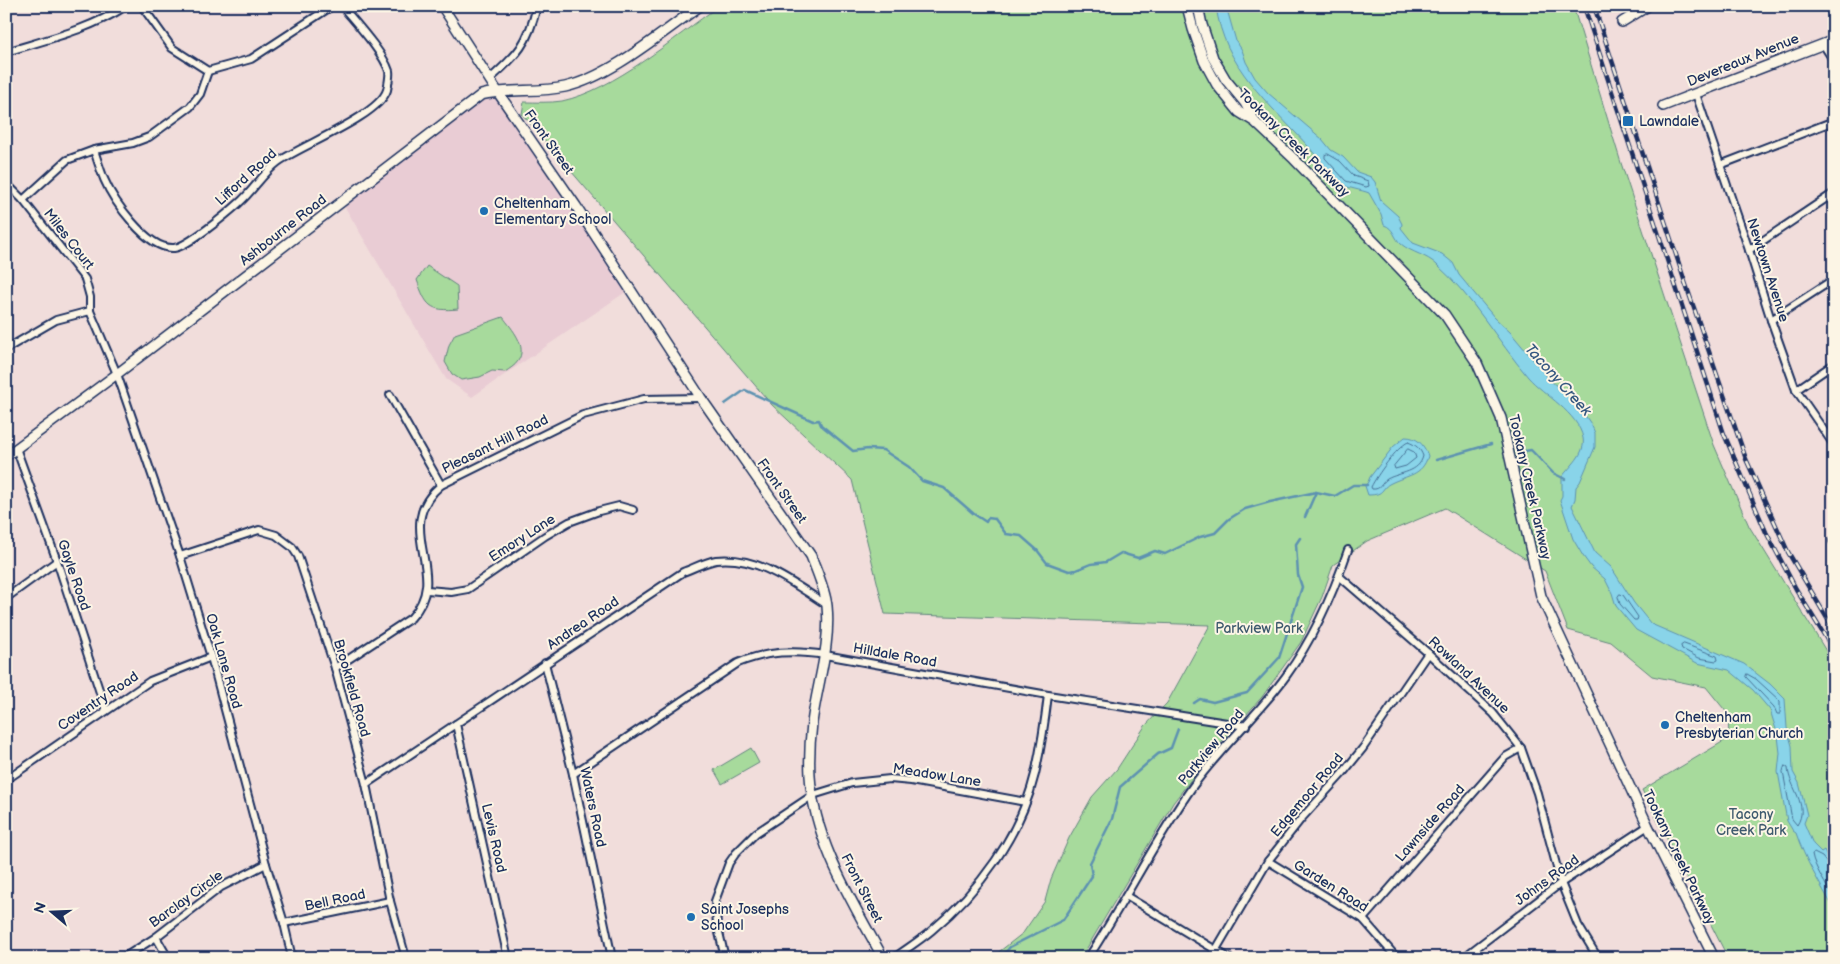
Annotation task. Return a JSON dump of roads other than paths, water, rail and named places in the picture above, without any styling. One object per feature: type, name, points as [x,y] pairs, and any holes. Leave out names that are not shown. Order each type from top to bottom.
[{"type":"street","points":[[6,52],[75,32],[104,19],[126,6]]},
{"type":"street","points":[[142,6],[172,48],[208,71],[251,59],[332,6]]},
{"type":"street","name":"Lifford Road","points":[[94,150],[104,180],[114,197],[141,232],[151,241],[163,246],[174,248],[186,244],[239,203],[278,162],[347,124],[378,104],[387,90],[389,72],[380,54],[342,6]]},
{"type":"street","points":[[442,6],[497,91]]},
{"type":"street","points":[[490,79],[515,56],[524,44],[537,6]]},
{"type":"street","name":"Ashbourne Road","points":[[6,456],[118,374],[467,104],[480,96],[497,91],[548,90],[577,84],[590,79],[624,59],[700,6]]},
{"type":"street","name":"Tookany Creek Parkway","points":[[1188,6],[1192,29],[1204,61],[1217,84],[1239,112],[1256,122],[1294,159],[1446,315],[1477,363],[1501,418],[1541,596],[1648,826],[1714,958]]},
{"type":"street","name":"Tookany Creek Parkway","points":[[1198,6],[1213,58],[1256,122]]},
{"type":"street","points":[[1622,22],[1648,6]]},
{"type":"street","name":"Devereaux Avenue","points":[[1663,106],[1834,40]]},
{"type":"street","points":[[1823,44],[1834,62]]},
{"type":"street","points":[[22,200],[67,160],[94,150],[134,143],[149,137],[190,107],[200,94],[208,71]]},
{"type":"street","name":"Front Street","points":[[497,91],[576,206],[701,398],[811,556],[827,605],[825,654],[812,722],[810,768],[813,795],[821,830],[830,856],[883,958]]},
{"type":"street","name":"Newtown Avenue","points":[[1696,94],[1796,390],[1834,445]]},
{"type":"street","points":[[1720,165],[1834,121]]},
{"type":"street","name":"Miles Court","points":[[6,183],[22,200],[85,279],[90,296],[90,311],[118,374]]},
{"type":"street","points":[[1750,250],[1834,193]]},
{"type":"street","points":[[1771,320],[1834,279]]},
{"type":"street","points":[[6,349],[56,320],[90,311]]},
{"type":"street","points":[[1796,390],[1834,364]]},
{"type":"street","name":"Oak Lane Road","points":[[118,374],[180,556],[211,657],[292,958]]},
{"type":"street","points":[[390,395],[441,485]]},
{"type":"street","name":"Pleasant Hill Road","points":[[335,668],[411,618],[420,609],[427,590],[428,577],[419,534],[419,525],[428,500],[441,485],[583,415],[644,399],[701,398]]},
{"type":"street","name":"Gayle Road","points":[[16,448],[57,561],[106,711]]},
{"type":"street","name":"Emory Lane","points":[[427,590],[451,592],[468,589],[545,536],[569,522],[619,506],[633,510]]},
{"type":"street","name":"Brookfield Road","points":[[180,556],[259,530],[267,531],[285,541],[298,556],[335,668],[366,784],[390,901],[406,958]]},
{"type":"street","name":"Parkview Road","points":[[1088,958],[1179,805],[1216,756],[1246,726],[1286,677],[1300,656],[1338,576],[1348,550]]},
{"type":"street","name":"Andrea Road","points":[[366,784],[683,572],[716,560],[730,560],[763,567],[827,605]]},
{"type":"street","points":[[6,598],[57,561]]},
{"type":"street","name":"Rowland Avenue","points":[[1338,576],[1428,653],[1493,713],[1521,748],[1537,794],[1561,883],[1578,924],[1598,958]]},
{"type":"street","name":"Hilldale Road","points":[[573,774],[738,663],[754,657],[779,652],[825,654],[1048,695],[1246,726]]},
{"type":"street","name":"Edgemoor Road","points":[[1212,958],[1268,861],[1301,819],[1363,748],[1428,653]]},
{"type":"street","name":"Coventry Road","points":[[6,780],[150,681],[211,657]]},
{"type":"street","name":"Waters Road","points":[[545,663],[573,774],[612,958]]},
{"type":"street","points":[[894,958],[952,912],[975,887],[1005,846],[1026,802],[1035,776],[1044,733],[1048,695]]},
{"type":"street","name":"Levis Road","points":[[456,724],[508,958]]},
{"type":"street","name":"Lawnside Road","points":[[1363,919],[1505,757],[1521,748]]},
{"type":"street","name":"Meadow Lane","points":[[725,958],[717,924],[716,901],[729,863],[756,832],[813,795],[852,783],[890,779],[912,781],[1026,802]]},
{"type":"street","name":"Johns Road","points":[[1463,958],[1561,883],[1648,826]]},
{"type":"street","name":"Garden Road","points":[[1268,861],[1363,919],[1397,958]]},
{"type":"street","name":"Barclay Circle","points":[[123,958],[156,937],[221,887],[266,864]]},
{"type":"street","points":[[1126,896],[1229,958]]},
{"type":"street","name":"Bell Road","points":[[284,923],[390,901]]},
{"type":"street","points":[[156,937],[168,958]]},
{"type":"water","points":[[1216,6],[1226,6],[1236,41],[1242,50],[1246,62],[1255,78],[1268,93],[1322,139],[1331,150],[1343,157],[1357,172],[1371,177],[1375,182],[1381,201],[1398,216],[1402,224],[1401,228],[1413,243],[1442,254],[1453,263],[1459,275],[1494,317],[1511,333],[1551,381],[1568,393],[1577,404],[1595,433],[1595,447],[1576,487],[1572,506],[1595,553],[1611,567],[1634,603],[1651,624],[1744,664],[1770,684],[1785,699],[1787,728],[1792,746],[1793,772],[1799,783],[1807,815],[1804,823],[1813,844],[1821,852],[1824,850],[1829,860],[1834,864],[1834,909],[1808,862],[1796,833],[1787,821],[1778,772],[1780,753],[1778,736],[1770,710],[1753,690],[1729,670],[1697,663],[1636,630],[1616,606],[1605,579],[1591,567],[1573,539],[1560,500],[1562,496],[1562,477],[1580,454],[1583,444],[1580,429],[1575,420],[1528,377],[1450,277],[1433,262],[1399,242],[1390,228],[1384,225],[1381,214],[1369,193],[1345,186],[1339,182],[1263,98],[1238,65],[1228,47]]},
{"type":"water","points":[[1405,437],[1413,438],[1424,448],[1428,456],[1422,468],[1391,483],[1378,494],[1368,495],[1365,486],[1370,477],[1393,447]]},
{"type":"waterway","points":[[725,404],[745,390],[813,421],[819,420],[821,425],[853,451],[883,450],[909,467],[922,481],[944,488],[986,522],[988,518],[995,519],[1006,534],[1021,536],[1037,550],[1047,563],[1069,571],[1091,564],[1106,562],[1121,553],[1138,558],[1155,551],[1165,554],[1200,537],[1215,533],[1229,519],[1245,509],[1316,492]]},
{"type":"waterway","points":[[1436,460],[1491,444]]},
{"type":"waterway","points":[[1525,451],[1531,450],[1553,473],[1565,479]]},
{"type":"waterway","points":[[1305,517],[1316,492],[1335,496],[1353,485],[1367,485]]},
{"type":"waterway","points":[[1194,703],[1200,699],[1213,702],[1247,693],[1279,658],[1302,587],[1298,575],[1296,544],[1300,538]]},
{"type":"waterway","points":[[1001,958],[1010,947],[1063,920],[1092,876],[1090,863],[1112,819],[1120,787],[1158,754],[1171,748],[1178,729]]},
{"type":"railway","points":[[1584,6],[1724,434],[1766,532],[1796,589],[1834,651]]},
{"type":"railway","points":[[1594,6],[1685,282],[1746,459],[1788,552],[1834,630]]},
{"type":"place","name":"Lawndale","points":[[1628,121]]},
{"type":"place","name":"Cheltenham Elementary School","points":[[484,211]]},
{"type":"place","name":"Cheltenham Presbyterian Church","points":[[1665,725]]},
{"type":"place","name":"Saint Josephs School","points":[[691,917]]},
{"type":"water label","name":"Tacony Creek","points":[[1558,380]]},
{"type":"park label","name":"Parkview Park","points":[[1259,628]]},
{"type":"park label","name":"Tacony Creek Park","points":[[1751,822]]}]
